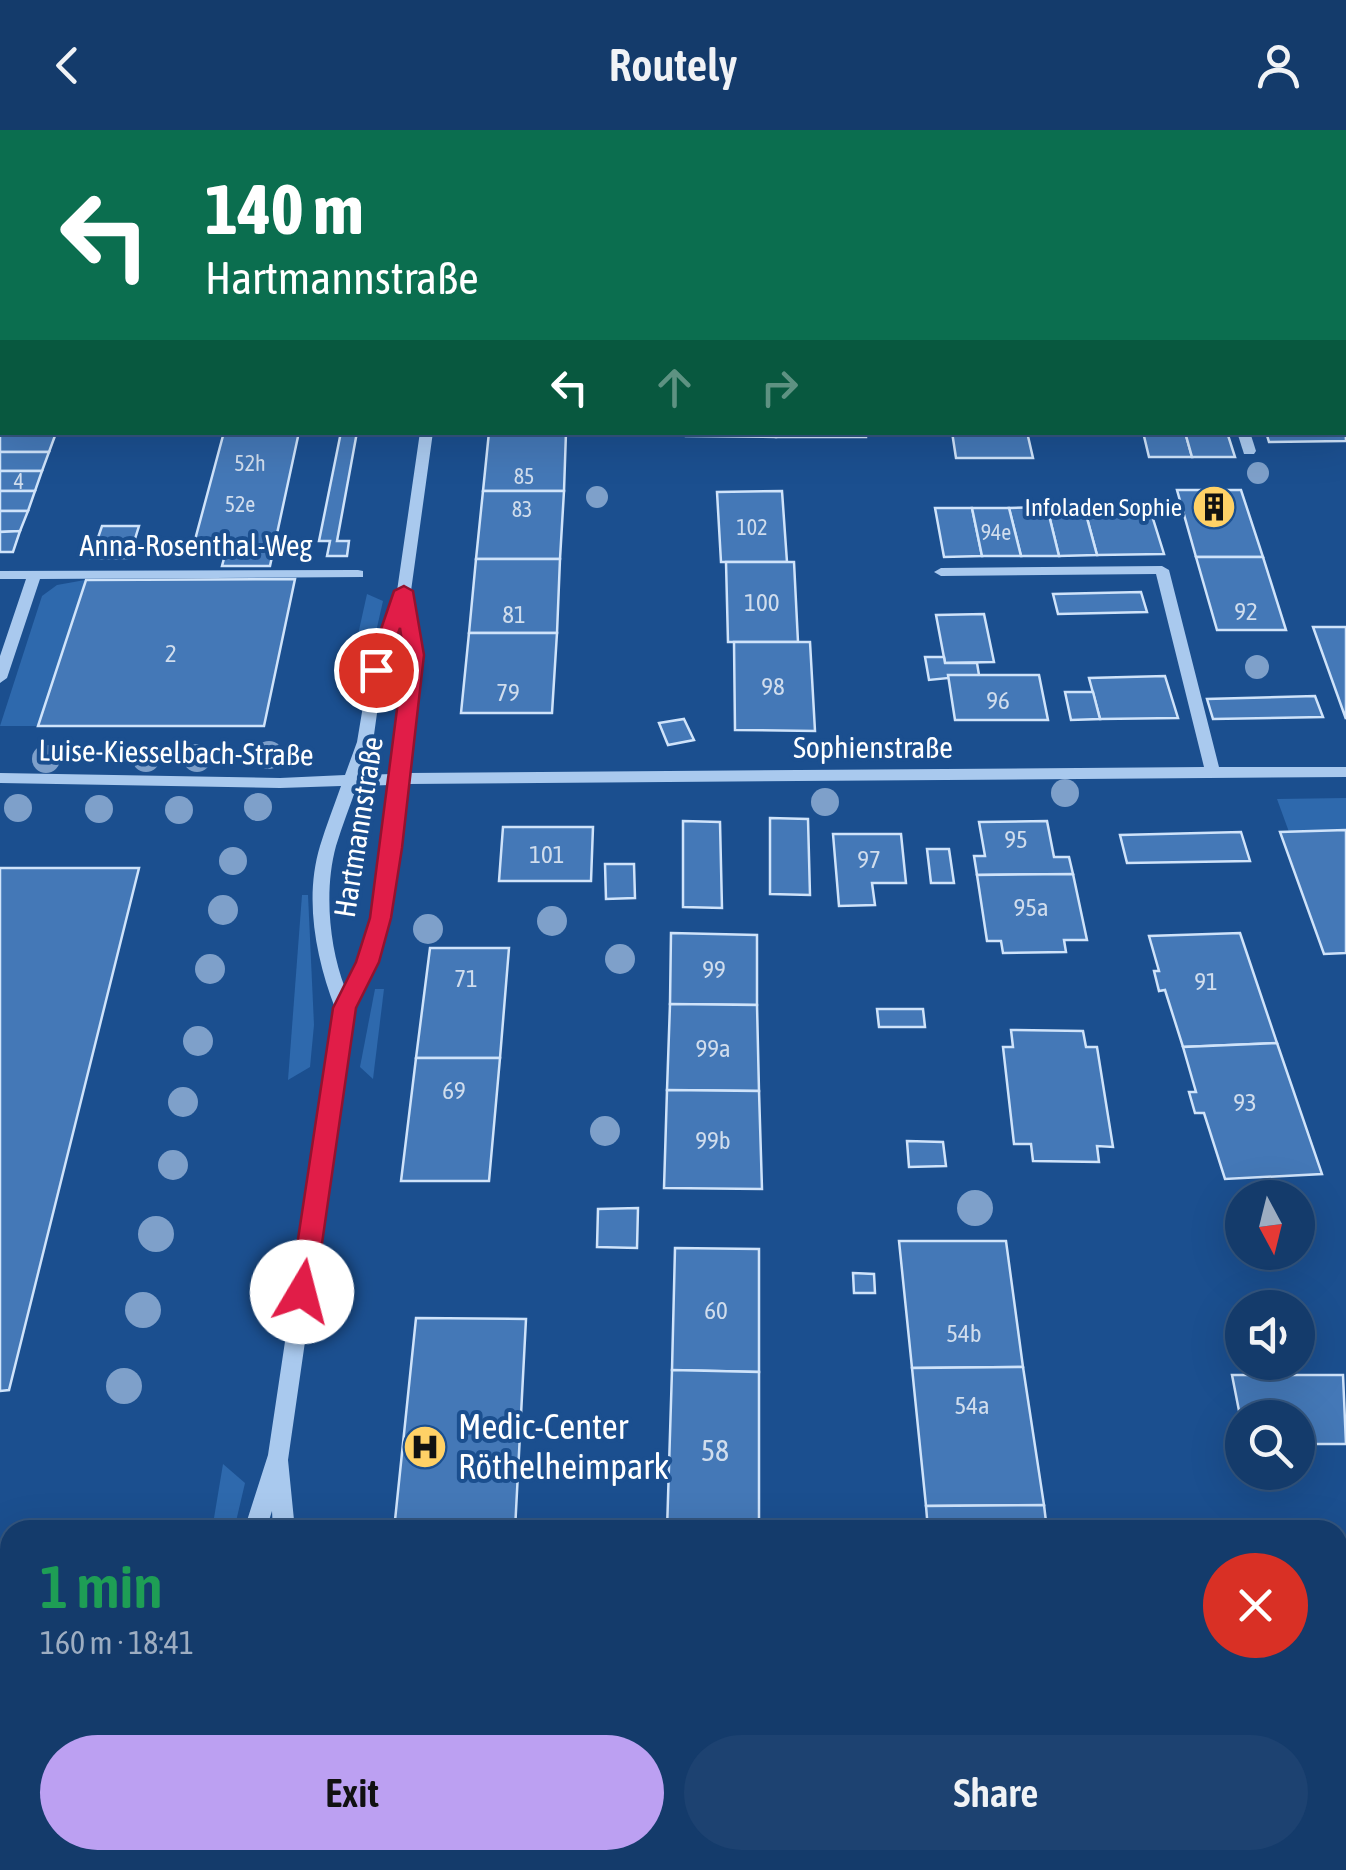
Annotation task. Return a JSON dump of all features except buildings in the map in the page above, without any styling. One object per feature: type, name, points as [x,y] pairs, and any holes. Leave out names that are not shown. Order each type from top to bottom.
[{"type":"street","name":"Hartmannstraße","points":[[344,1008],[328,966],[322,890],[331,834],[365,742],[385,638],[404,591],[427,435]]},
{"type":"street","points":[[1244,435],[1249,451]]},
{"type":"street","points":[[941,572],[1162,570],[1213,774]]},
{"type":"street","name":"Anna-Rosenthal-Weg","points":[[0,575],[358,574]]},
{"type":"street","points":[[0,678],[34,575]]},
{"type":"street","name":"Hartmannstraße","points":[[258,1520],[280,1455],[344,1008],[368,962],[380,918],[414,655],[404,591]]},
{"type":"street","name":"Sophienstraße","points":[[351,781],[1346,772]]},
{"type":"street","name":"Luise-Kiesselbach-Straße","points":[[0,778],[91,783],[351,781]]},
{"type":"street","name":"Hartmannstraße","points":[[280,1455],[283,1520]]},
{"type":"shaded area","points":[[85,580],[38,726],[0,726],[42,596],[57,585]]},
{"type":"shaded area","points":[[367,594],[383,601],[363,689],[346,689]]},
{"type":"shaded area","points":[[1346,798],[1346,831],[1289,832],[1277,799]]},
{"type":"shaded area","points":[[302,895],[308,895],[314,1025],[310,1067],[288,1080]]},
{"type":"shaded area","points":[[375,989],[384,989],[373,1079],[360,1067]]},
{"type":"shaded area","points":[[223,1464],[245,1483],[236,1520],[214,1520]]},
{"type":"place","name":"Infoladen Sophie","points":[[1214,507]]},
{"type":"place","name":"Medic-Center Röthelheimpark","points":[[425,1447]]},
{"type":"route","points":[[302,1292],[344,1008],[368,962],[380,918],[391,848],[414,655],[404,591],[376,670]]}]
